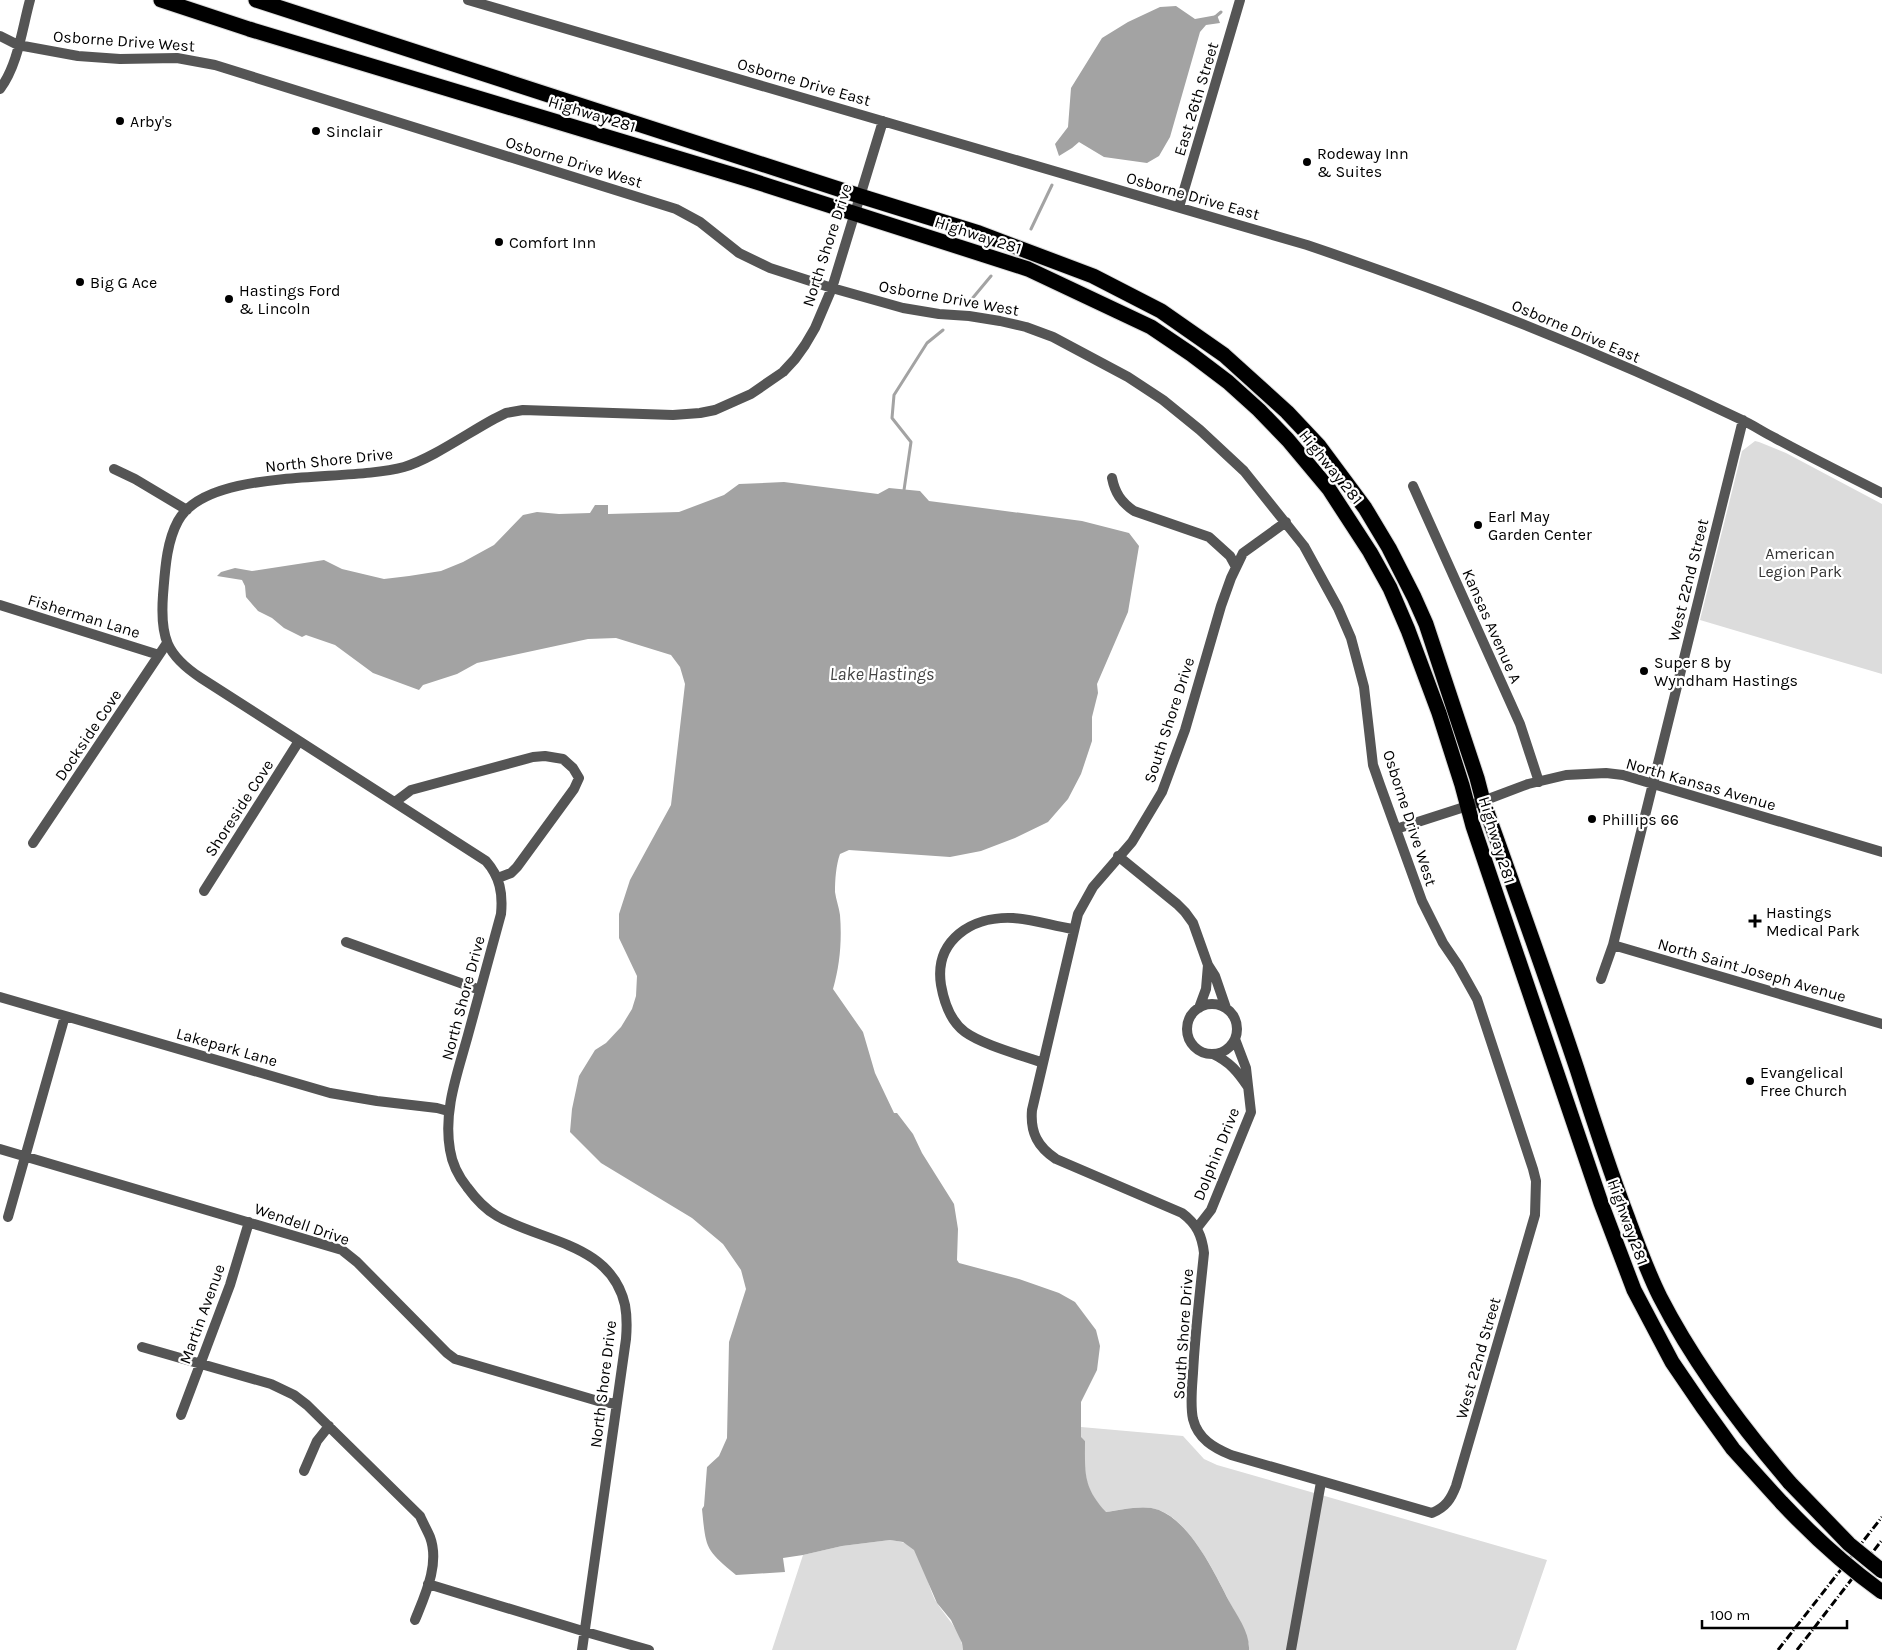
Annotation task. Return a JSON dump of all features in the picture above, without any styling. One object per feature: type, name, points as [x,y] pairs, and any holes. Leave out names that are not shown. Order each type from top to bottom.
[{"type":"highway","name":"Highway 281","points":[[160,0],[747,179],[1028,269],[1151,327],[1228,382],[1259,410],[1288,440],[1330,489],[1370,552],[1390,588],[1408,630],[1439,713],[1482,852],[1601,1203],[1634,1290],[1672,1362],[1733,1449],[1818,1540],[1882,1592]]},
{"type":"highway","name":"Highway 281","points":[[256,0],[1026,249],[1093,276],[1161,312],[1224,356],[1287,412],[1319,446],[1365,508],[1389,548],[1426,624],[1483,801],[1533,940],[1618,1193],[1660,1296],[1696,1359],[1758,1446],[1790,1483],[1849,1544],[1882,1571]]},
{"type":"street","points":[[0,89],[6,81],[30,0]]},
{"type":"street","name":"Osborne Drive East","points":[[468,0],[1307,245],[1456,297],[1583,348],[1744,420],[1882,494]]},
{"type":"street","name":"East 26th Street","points":[[1179,207],[1240,0]]},
{"type":"street","name":"Osborne Drive West","points":[[0,36],[18,45],[78,56],[120,59],[177,58],[216,65],[676,209],[700,222],[739,253],[752,260],[832,288],[903,308],[939,314],[968,316],[1026,327],[1053,337],[1085,353],[1128,377],[1163,400],[1200,430],[1244,471],[1286,522],[1304,546],[1324,580],[1351,638],[1364,687],[1374,765],[1396,829],[1422,901],[1443,943],[1458,965],[1476,999],[1526,1143],[1536,1181],[1535,1215],[1529,1234]]},
{"type":"street","name":"North Shore Drive","points":[[582,1650],[586,1632],[627,1321],[625,1304],[613,1276],[602,1265],[589,1255],[496,1216],[478,1200],[462,1180],[450,1151],[448,1111],[501,914],[502,900],[498,878],[486,861],[186,668],[176,658],[167,643],[162,625],[162,605],[170,546],[179,520],[187,510],[206,496],[228,488],[254,483],[364,473],[404,467],[420,461],[506,413],[535,410],[673,415],[715,410],[751,394],[766,384],[795,359],[815,328],[832,288],[883,121]]},
{"type":"street","name":"West 22nd Street","points":[[1602,979],[1613,945],[1654,784],[1744,420]]},
{"type":"street","points":[[114,468],[187,510]]},
{"type":"street","points":[[1112,478],[1114,489],[1124,504],[1134,511],[1209,537],[1230,556],[1236,567]]},
{"type":"street","name":"Kansas Avenue A","points":[[1413,486],[1520,724],[1539,782]]},
{"type":"street","name":"South Shore Drive","points":[[1286,522],[1243,554],[1236,567],[1220,606],[1185,730],[1162,792],[1132,842],[1118,856],[1086,898],[1078,914],[1073,929],[1031,1121],[1033,1134],[1039,1145],[1056,1160],[1182,1213],[1198,1228],[1204,1253],[1194,1354],[1193,1419],[1198,1430],[1210,1445],[1218,1450],[1321,1482],[1432,1512],[1446,1505],[1455,1489]]},
{"type":"street","name":"Fisherman Lane","points":[[0,606],[159,655]]},
{"type":"street","name":"Dockside Cove","points":[[33,843],[167,643]]},
{"type":"street","name":"Shoreside Cove","points":[[204,890],[300,741]]},
{"type":"street","points":[[395,802],[411,790],[496,766],[532,757],[545,756],[563,759],[574,768],[579,778],[574,789],[517,867],[511,873],[498,878]]},
{"type":"street","name":"North Kansas Avenue","points":[[1396,829],[1539,782],[1566,775],[1606,774],[1623,775],[1882,852]]},
{"type":"street","name":"Dolphin Drive","points":[[1118,856],[1185,912],[1193,923],[1226,1008],[1233,1015],[1236,1024],[1235,1039],[1246,1068],[1251,1112],[1211,1210],[1198,1228]]},
{"type":"street","points":[[1043,1063],[965,1032],[955,1022],[948,1010],[943,994],[941,966],[945,951],[953,938],[966,928],[979,923],[997,918],[1014,918],[1073,929]]},
{"type":"street","points":[[346,942],[480,990]]},
{"type":"street","name":"North Saint Joseph Avenue","points":[[1613,945],[1882,1024]]},
{"type":"street","name":"Dolphin Drive","points":[[1208,965],[1206,989],[1199,1008],[1189,1020],[1188,1035],[1192,1044],[1198,1050],[1213,1054],[1226,1060],[1233,1066],[1249,1088]]},
{"type":"street","name":"Lakepark Lane","points":[[0,997],[330,1092],[378,1102],[437,1108],[448,1111]]},
{"type":"street","points":[[1199,1008],[1214,1004],[1226,1008]]},
{"type":"street","points":[[8,1216],[65,1016]]},
{"type":"street","points":[[1213,1054],[1225,1051],[1235,1039]]},
{"type":"street","name":"Wendell Drive","points":[[0,1149],[342,1250],[357,1262],[455,1359],[598,1401],[616,1404]]},
{"type":"street","name":"Martin Avenue","points":[[181,1415],[230,1285],[249,1222]]},
{"type":"street","name":"West 22nd Street","points":[[1455,1489],[1529,1234]]},
{"type":"street","points":[[142,1346],[271,1384],[294,1395],[329,1426],[420,1516],[431,1538],[433,1561],[428,1584],[415,1620]]},
{"type":"street","points":[[304,1471],[316,1440],[329,1426]]},
{"type":"street","points":[[1292,1650],[1321,1482]]},
{"type":"street","points":[[428,1584],[649,1650]]},
{"type":"green space","name":"American Legion Park","points":[[1755,441],[1786,453],[1882,504],[1882,674],[1700,620],[1742,451]]},
{"type":"green space","points":[[1081,1427],[1183,1436],[1204,1459],[1217,1465],[1547,1560],[1516,1650],[1249,1650],[1249,1644],[1212,1569],[1187,1532],[1173,1518],[1153,1508],[1132,1508],[1105,1512],[1098,1503],[1086,1479],[1085,1441],[1081,1438]]},
{"type":"green space","points":[[890,1540],[907,1544],[915,1550],[934,1597],[957,1631],[963,1650],[772,1650],[803,1555],[842,1546]]},
{"type":"water","points":[[1176,6],[1195,19],[1217,15],[1220,23],[1206,25],[1200,32],[1170,137],[1159,156],[1147,163],[1104,157],[1079,142],[1059,156],[1055,144],[1068,127],[1071,88],[1102,38],[1128,22],[1160,7]]},
{"type":"water","name":"Lake Hastings","points":[[784,482],[878,494],[889,488],[920,491],[929,501],[1082,521],[1129,533],[1139,546],[1128,612],[1097,684],[1098,693],[1092,717],[1092,741],[1081,774],[1068,799],[1048,822],[1015,838],[981,851],[950,857],[849,850],[840,854],[835,892],[840,915],[841,943],[833,989],[863,1032],[875,1073],[894,1113],[897,1113],[913,1134],[922,1153],[954,1204],[958,1229],[957,1260],[959,1263],[1019,1279],[1059,1293],[1075,1302],[1096,1330],[1100,1346],[1097,1370],[1081,1402],[1081,1437],[1085,1441],[1086,1471],[1089,1487],[1098,1503],[1106,1512],[1132,1508],[1153,1508],[1171,1516],[1191,1537],[1209,1563],[1245,1631],[1249,1650],[963,1650],[962,1643],[951,1620],[937,1603],[914,1550],[903,1542],[890,1540],[842,1546],[783,1558],[785,1572],[736,1575],[718,1559],[706,1541],[702,1509],[704,1506],[707,1467],[719,1456],[727,1438],[729,1342],[746,1289],[741,1270],[723,1244],[692,1218],[601,1163],[570,1132],[572,1109],[579,1076],[595,1050],[606,1043],[621,1027],[632,1009],[636,996],[637,976],[619,938],[619,914],[630,880],[671,805],[685,684],[680,667],[671,655],[616,638],[588,639],[477,663],[457,674],[423,685],[419,690],[373,673],[335,645],[306,635],[302,637],[284,628],[272,618],[258,611],[246,597],[245,586],[242,580],[217,576],[221,572],[235,568],[252,571],[324,560],[342,569],[384,579],[441,571],[463,562],[494,545],[523,515],[537,512],[559,514],[590,513],[595,505],[608,505],[608,514],[679,512],[724,495],[739,484]]},
{"type":"waterway","points":[[1214,18],[1221,12]]},
{"type":"waterway","points":[[1031,229],[1052,185]]},
{"type":"waterway","points":[[971,300],[991,276]]},
{"type":"waterway","points":[[904,490],[911,442],[892,418],[894,395],[927,343],[943,330]]},
{"type":"railway","points":[[1778,1650],[1882,1517]]},
{"type":"railway","points":[[1797,1650],[1882,1540]]},
{"type":"place","name":"Arby's","points":[[120,121]]},
{"type":"place","name":"Sinclair","points":[[316,131]]},
{"type":"place","name":"Rodeway Inn & Suites","points":[[1307,162]]},
{"type":"place","name":"Comfort Inn","points":[[499,242]]},
{"type":"place","name":"Big G Ace","points":[[80,282]]},
{"type":"place","name":"Hastings Ford & Lincoln","points":[[229,299]]},
{"type":"place","name":"Earl May Garden Center","points":[[1478,525]]},
{"type":"place","name":"Super 8 by Wyndham Hastings","points":[[1644,671]]},
{"type":"place","name":"Phillips 66","points":[[1592,819]]},
{"type":"place","name":"Hastings Medical Park","points":[[1755,921]]},
{"type":"place","name":"Evangelical Free Church","points":[[1750,1081]]}]
